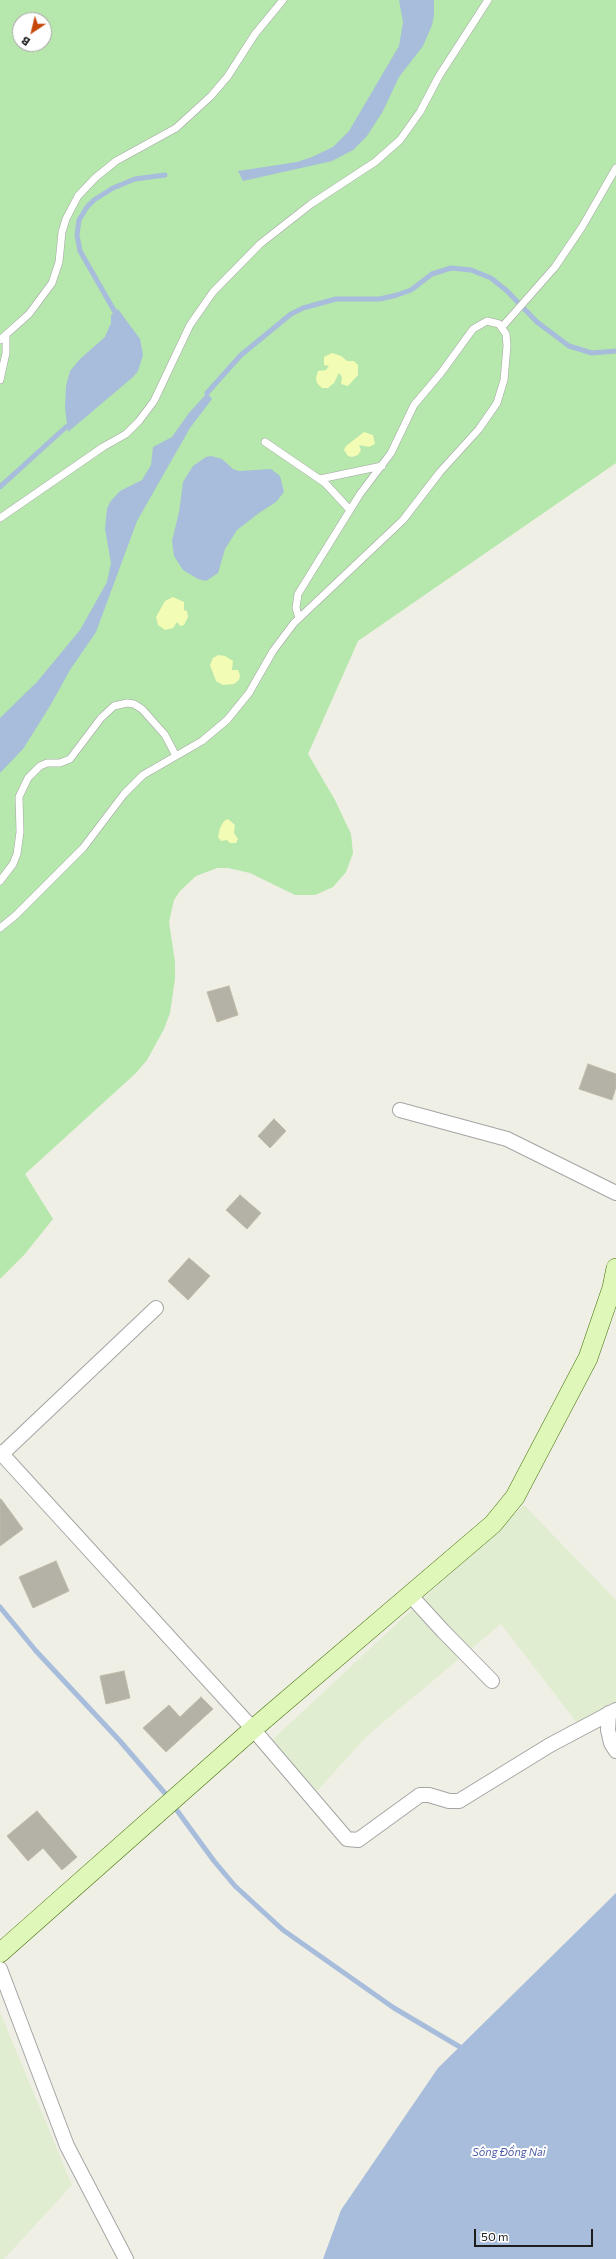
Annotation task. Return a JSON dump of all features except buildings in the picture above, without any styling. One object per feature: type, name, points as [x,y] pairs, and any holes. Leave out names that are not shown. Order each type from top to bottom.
[{"type":"street","points":[[400,1110],[507,1139],[616,1193]]},
{"type":"street","points":[[0,1953],[253,1729],[411,1596],[493,1524],[510,1505],[588,1358],[612,1288],[616,1268]]},
{"type":"street","points":[[156,1308],[1,1453],[253,1729],[347,1839],[353,1841],[358,1840],[420,1795],[429,1795],[449,1801],[459,1801],[550,1745],[612,1711]]},
{"type":"street","points":[[411,1596],[443,1632],[492,1681]]},
{"type":"street","points":[[612,1711],[608,1730],[611,1743],[616,1751]]},
{"type":"street","points":[[0,1969],[67,2146],[126,2259]]},
{"type":"lane","points":[[0,380],[6,353],[3,338],[40,302],[52,284],[59,262],[62,232],[66,219],[78,196],[95,178],[116,161],[176,128],[211,96],[228,76],[255,34],[283,0]]},
{"type":"lane","points":[[0,518],[103,447],[126,434],[139,422],[154,401],[190,325],[213,292],[260,244],[311,204],[375,162],[400,140],[417,117],[439,76],[488,0]]},
{"type":"lane","points":[[502,327],[531,297],[555,267],[582,227],[616,168]]},
{"type":"lane","points":[[0,928],[16,915],[83,848],[133,784],[155,767],[202,741],[234,711],[249,693],[273,651],[299,618],[403,520],[440,472],[488,418],[499,398],[505,374],[507,346],[506,334],[502,327],[494,321],[487,321],[472,328],[441,373],[409,413],[393,448],[382,466],[350,510],[298,594],[296,608],[299,618]]},
{"type":"lane","points":[[265,442],[320,479],[338,494],[350,510]]},
{"type":"lane","points":[[320,479],[382,466]]},
{"type":"lane","points":[[0,881],[10,869],[17,854],[20,832],[19,797],[28,778],[40,766],[47,763],[60,763],[70,759],[101,718],[114,706],[127,703],[134,704],[142,709],[165,735],[176,756]]},
{"type":"shaded area","points":[[0,0],[616,0],[616,463],[358,641],[308,754],[335,800],[351,834],[353,853],[346,872],[333,887],[315,895],[295,895],[250,873],[228,868],[217,868],[196,876],[180,891],[174,900],[169,922],[175,962],[175,979],[170,1013],[164,1029],[147,1060],[136,1073],[25,1174],[53,1219],[24,1255],[0,1279]]},
{"type":"shaded area","points":[[524,1505],[616,1600],[616,1703],[577,1723],[501,1624],[368,1735],[317,1791],[270,1742]]},
{"type":"shaded area","points":[[0,2012],[72,2185],[4,2259],[0,2259]]},
{"type":"sand","points":[[332,353],[341,356],[347,361],[354,361],[358,365],[358,375],[348,386],[341,384],[342,377],[339,373],[334,383],[328,388],[322,388],[317,383],[316,378],[318,371],[326,370],[329,366],[324,365],[324,357]]},
{"type":"sand","points":[[364,432],[373,435],[375,444],[369,447],[359,445],[361,450],[358,455],[352,457],[348,456],[344,450],[346,446]]},
{"type":"sand","points":[[173,597],[184,602],[184,610],[187,611],[188,617],[184,625],[180,626],[177,622],[173,628],[165,630],[158,625],[156,617],[165,601]]},
{"type":"sand","points":[[218,655],[225,656],[233,661],[232,670],[238,670],[240,675],[239,680],[234,684],[223,685],[216,681],[210,665],[213,658]]},
{"type":"sand","points":[[228,819],[235,825],[234,833],[238,839],[236,843],[230,843],[227,840],[221,841],[218,837],[220,828],[224,821]]},
{"type":"water","points":[[399,0],[434,0],[432,25],[423,46],[399,77],[383,111],[367,136],[353,150],[332,161],[243,181],[238,171],[297,162],[312,157],[333,147],[349,131],[399,46],[403,22]]},
{"type":"water","points":[[118,309],[140,339],[143,355],[138,371],[133,377],[68,432],[65,408],[66,386],[70,371],[80,359],[105,337],[111,323],[111,315]]},
{"type":"water","points":[[207,393],[212,399],[190,428],[137,521],[96,632],[70,670],[50,706],[23,749],[0,773],[0,718],[37,682],[80,630],[107,582],[111,563],[105,529],[107,509],[110,502],[120,491],[142,480],[151,465],[153,447],[172,437],[189,413]]},
{"type":"water","points":[[211,456],[222,459],[233,469],[239,471],[271,469],[280,476],[284,492],[276,502],[237,530],[225,549],[218,573],[206,581],[198,579],[183,570],[174,556],[172,541],[179,512],[183,482],[193,466],[206,457]]},
{"type":"water","name":"Sông Đồng Nai","points":[[616,1893],[616,2259],[323,2259],[341,2210],[438,2068]]},
{"type":"waterway","points":[[115,312],[80,251],[77,235],[79,220],[87,207],[94,200],[113,188],[135,179],[165,175]]},
{"type":"waterway","points":[[207,393],[241,355],[291,314],[303,308],[336,299],[380,299],[397,295],[411,290],[432,274],[451,268],[471,270],[491,278],[507,291],[537,322],[569,346],[592,353],[616,351]]},
{"type":"waterway","points":[[0,487],[66,427]]},
{"type":"waterway","points":[[0,1607],[36,1651],[120,1741],[169,1798]]},
{"type":"waterway","points":[[173,1805],[214,1861],[235,1886],[283,1930],[394,2008],[465,2050]]}]
